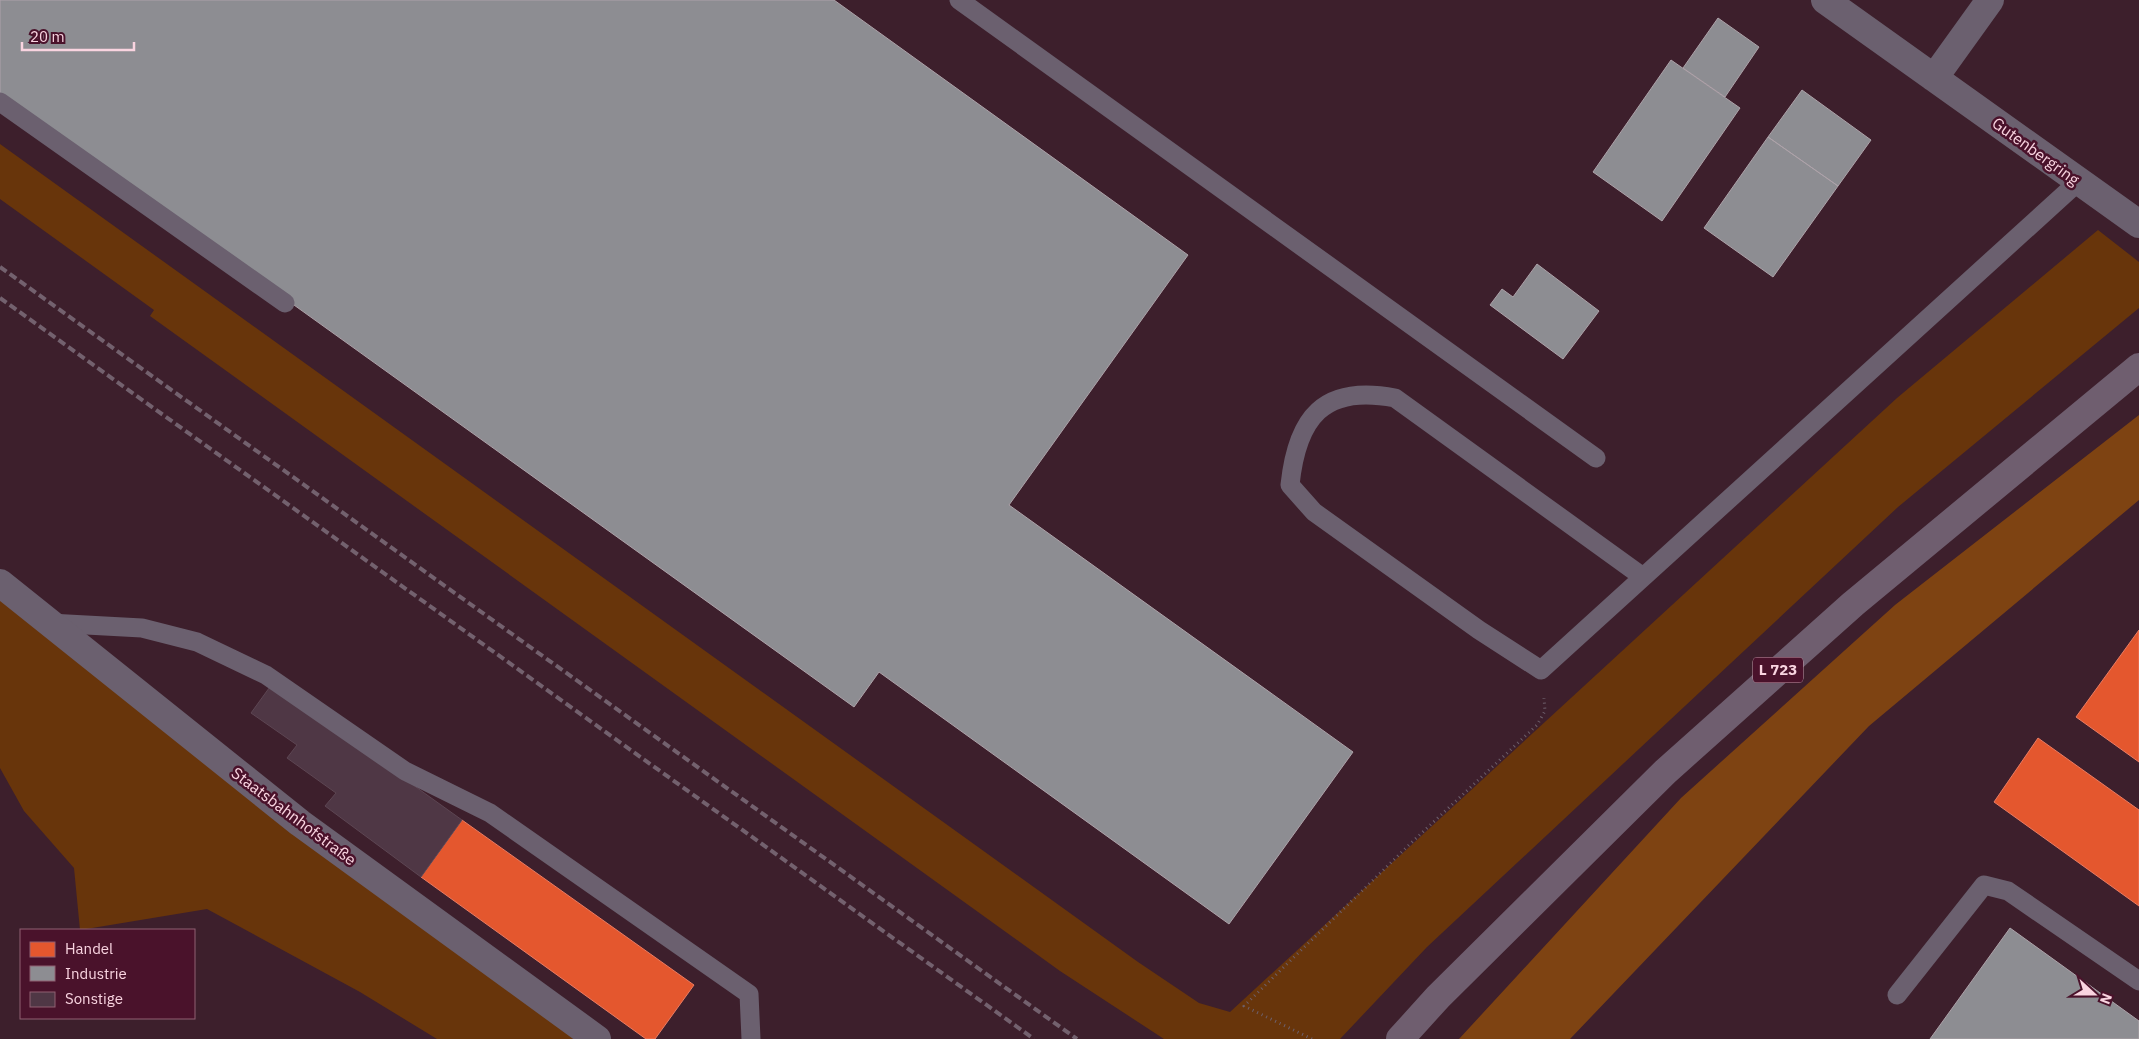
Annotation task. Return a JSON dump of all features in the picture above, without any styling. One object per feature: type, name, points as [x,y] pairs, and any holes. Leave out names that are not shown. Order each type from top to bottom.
[{"type":"main road","name":"L 723","points":[[1400,1039],[1438,997],[1665,772],[1853,604],[2139,367]]},
{"type":"street","name":"Gutenbergring","points":[[1825,0],[2139,224]]},
{"type":"street","points":[[1934,78],[1990,0]]},
{"type":"street","name":"Staatsbahnhofstraße","points":[[0,583],[300,823],[597,1039]]},
{"type":"lane","points":[[959,0],[1596,458]]},
{"type":"lane","points":[[0,102],[285,303]]},
{"type":"lane","points":[[1643,577],[1395,398],[1369,393],[1342,397],[1320,409],[1304,427],[1293,456],[1290,485],[1314,512],[1479,630],[1541,670],[2078,182]]},
{"type":"lane","points":[[48,623],[142,628],[198,642],[266,675],[405,771],[490,813],[749,994],[751,1039]]},
{"type":"lane","points":[[1897,995],[1984,885],[2008,892],[2139,981]]},
{"type":"path","points":[[1312,1039],[1244,1006],[1416,838],[1537,725],[1545,711],[1541,670]]},
{"type":"shaded area","points":[[0,144],[1138,962],[1199,1003],[1230,1012],[1897,398],[2098,230],[2139,262],[2139,308],[1898,507],[1427,947],[1340,1039],[1164,1039],[1060,971],[150,316],[154,310],[0,199]]},
{"type":"shaded area","points":[[2139,415],[2139,500],[1869,726],[1570,1039],[1459,1039],[1681,798],[1895,605]]},
{"type":"shaded area","points":[[0,588],[580,1039],[437,1039],[360,992],[207,909],[80,929],[74,868],[24,811],[0,768]]},
{"type":"building: Handel","points":[[2139,630],[2139,762],[2076,717]]},
{"type":"building: Handel","points":[[2038,738],[2139,810],[2139,906],[1994,802]]},
{"type":"building: Handel","points":[[462,820],[694,985],[655,1039],[646,1039],[421,877]]},
{"type":"building: Industrie","points":[[0,0],[834,0],[1188,255],[1009,505],[1353,752],[1229,924],[879,672],[854,707],[0,94]]},
{"type":"building: Industrie","points":[[1718,18],[1759,47],[1725,97],[1683,68]]},
{"type":"building: Industrie","points":[[1671,60],[1740,108],[1662,221],[1593,172]]},
{"type":"building: Industrie","points":[[1802,90],[1871,140],[1838,186],[1768,137]]},
{"type":"building: Industrie","points":[[1768,137],[1838,186],[1773,277],[1704,228]]},
{"type":"building: Industrie","points":[[1537,264],[1599,311],[1563,359],[1490,305],[1502,289],[1513,297]]},
{"type":"building: Industrie","points":[[2010,928],[2139,1021],[2139,1039],[1930,1039]]},
{"type":"building: Sonstige","points":[[272,684],[462,820],[421,877],[325,806],[336,793],[287,758],[297,745],[251,713]]},
{"type":"railway","points":[[0,267],[1077,1039]]},
{"type":"railway","points":[[0,298],[1034,1039]]}]
